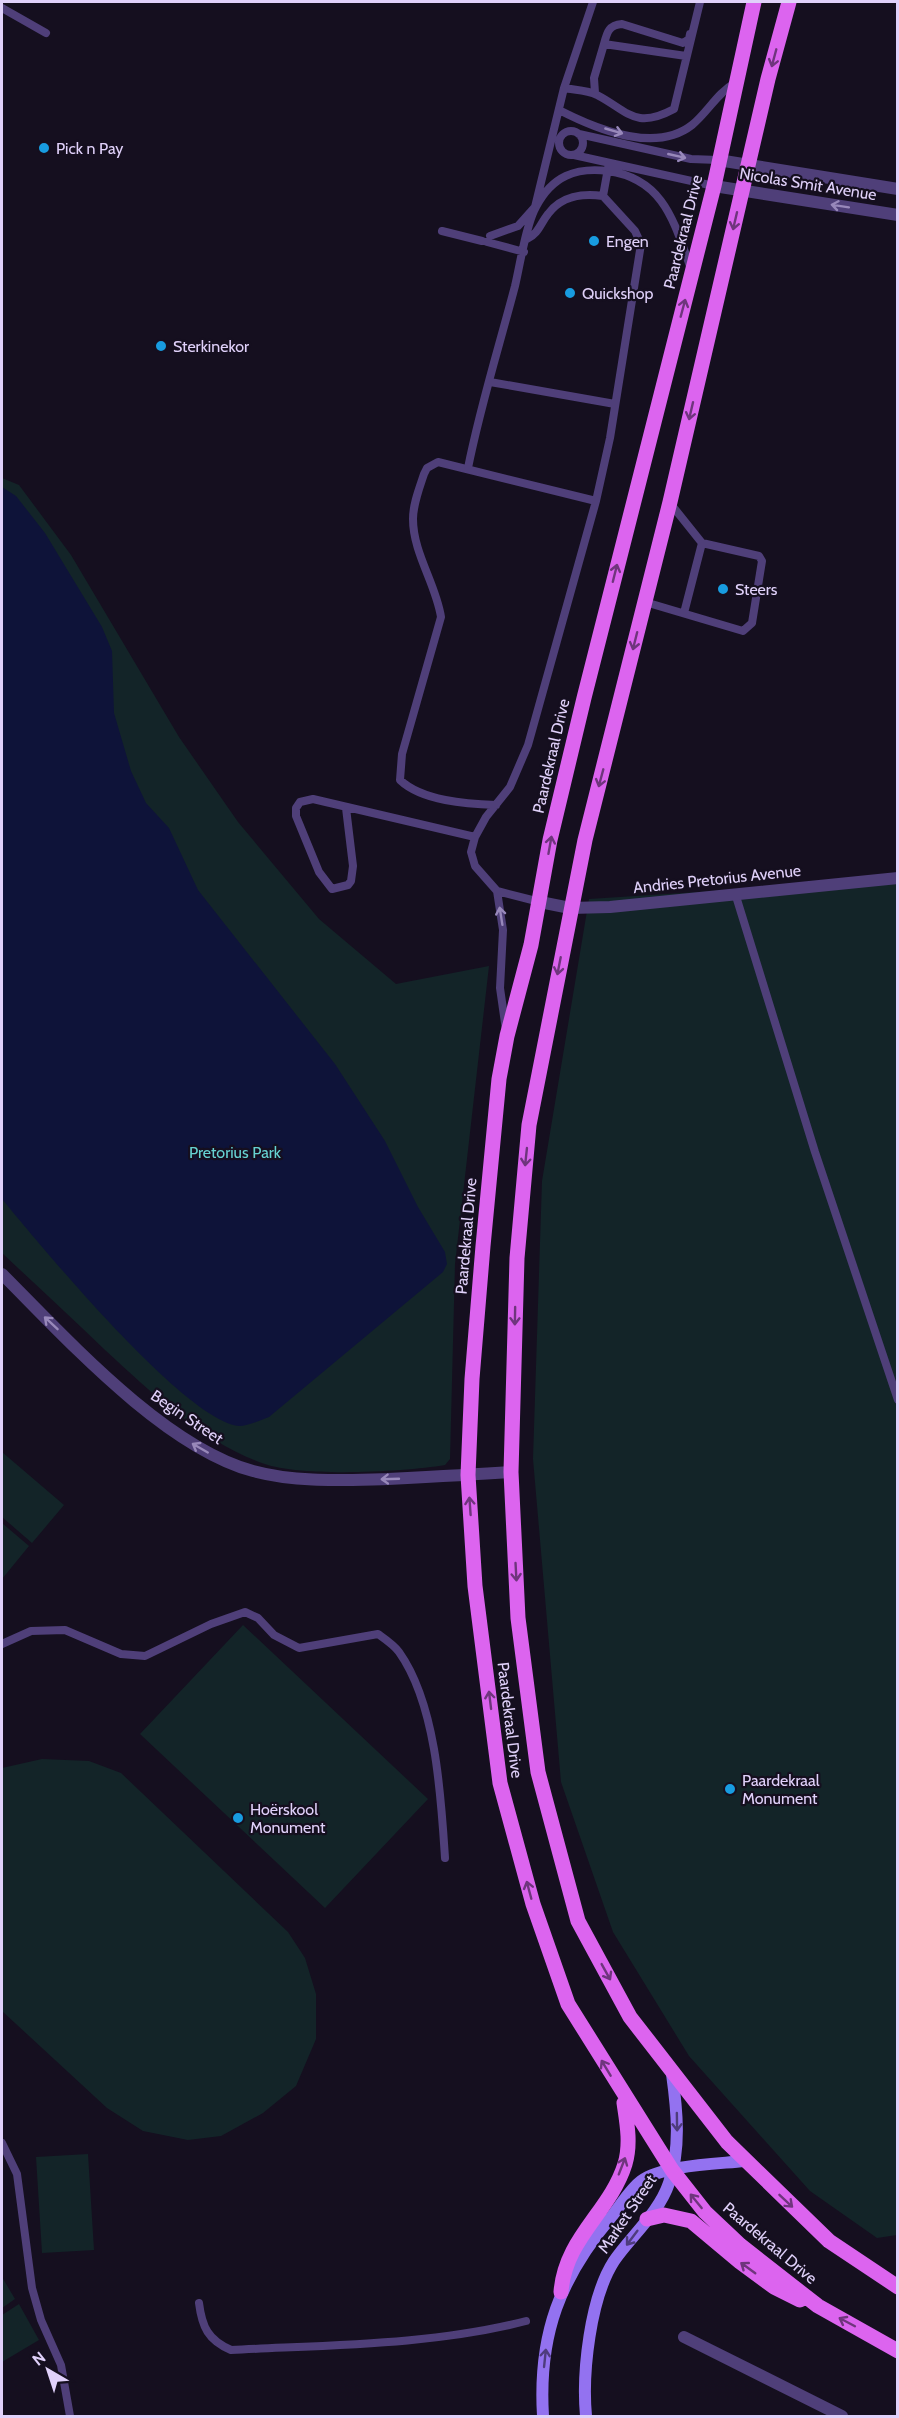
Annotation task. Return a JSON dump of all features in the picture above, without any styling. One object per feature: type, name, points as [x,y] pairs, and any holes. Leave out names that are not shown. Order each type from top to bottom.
[{"type":"main road","name":"Paardekraal Drive","points":[[754,2],[714,186],[584,698],[550,840],[540,902],[507,1036],[499,1079],[482,1257],[472,1379],[468,1476],[475,1586],[500,1783],[533,1904],[568,2004],[622,2094],[672,2170],[705,2212],[740,2245],[818,2306],[897,2351]]},
{"type":"main road","name":"Paardekraal Drive","points":[[789,2],[768,79],[670,502],[570,908],[529,1125],[516,1258],[511,1472],[518,1618],[538,1772],[578,1921],[630,2017],[672,2074],[744,2161],[829,2241],[897,2287]]},
{"type":"main road","points":[[561,2292],[562,2274],[571,2250],[624,2166],[627,2122],[622,2094]]},
{"type":"main road","points":[[646,2219],[664,2215],[691,2221],[774,2287],[790,2297],[818,2306]]},
{"type":"street","name":"Nicolas Smit Avenue","points":[[718,160],[897,189]]},
{"type":"street","name":"Nicolas Smit Avenue","points":[[714,186],[897,215]]},
{"type":"street","name":"Andries Pretorius Avenue","points":[[540,902],[570,908],[642,904],[897,878]]},
{"type":"street","name":"Begin Street","points":[[2,1274],[145,1410],[202,1450],[224,1460],[253,1471],[325,1481],[468,1476],[511,1472]]},
{"type":"street","name":"Market Street","points":[[586,2416],[588,2343],[596,2307],[613,2263],[666,2190],[672,2170],[677,2123],[672,2074]]},
{"type":"street","name":"Market Street","points":[[543,2416],[542,2392],[548,2332],[561,2292],[593,2238],[641,2181],[672,2170],[744,2161]]},
{"type":"street","points":[[684,2337],[842,2416]]},
{"type":"lane","points":[[468,468],[477,422],[490,382],[535,207],[556,139],[564,88],[592,2]]},
{"type":"lane","points":[[564,88],[595,93],[633,118],[660,117],[674,109],[699,2]]},
{"type":"lane","points":[[595,93],[594,78],[610,27],[622,24],[683,43],[689,39],[699,2]]},
{"type":"lane","points":[[2,8],[46,33]]},
{"type":"lane","points":[[603,44],[686,56]]},
{"type":"lane","points":[[559,110],[609,130],[634,136],[659,138],[675,136],[688,127],[735,83]]},
{"type":"lane","points":[[556,139],[568,131],[691,159],[718,160]]},
{"type":"lane","points":[[574,155],[583,145],[579,134]]},
{"type":"lane","points":[[556,139],[561,151],[586,169]]},
{"type":"lane","points":[[561,151],[639,179],[655,193],[675,225],[692,272]]},
{"type":"lane","points":[[603,196],[608,167]]},
{"type":"lane","points":[[486,240],[518,226],[556,183],[572,172],[608,167],[714,186]]},
{"type":"lane","points":[[507,1036],[500,996],[503,930],[497,891],[475,866],[471,852],[475,837],[510,787],[528,745],[596,501],[615,404],[641,244],[635,231],[603,196],[578,195],[567,200],[548,214],[537,232],[527,239]]},
{"type":"lane","points":[[442,231],[486,240],[524,252]]},
{"type":"lane","points":[[490,382],[615,404]]},
{"type":"lane","points":[[496,805],[453,802],[407,787],[400,780],[399,770],[441,617],[438,597],[421,556],[413,521],[416,499],[424,474],[433,463],[468,468],[596,501]]},
{"type":"lane","points":[[645,602],[743,631],[752,623],[762,561],[759,556],[702,543],[670,502]]},
{"type":"lane","points":[[684,613],[702,543]]},
{"type":"lane","points":[[346,808],[353,874],[348,885],[332,889],[319,872],[299,827],[296,808],[300,802],[313,799],[475,837]]},
{"type":"lane","points":[[497,891],[540,902]]},
{"type":"lane","points":[[735,893],[815,1152],[897,1400]]},
{"type":"lane","points":[[2,1644],[31,1631],[65,1630],[122,1654],[145,1656],[212,1624],[245,1612],[258,1618],[274,1635],[299,1648],[378,1634],[398,1651],[419,1692],[440,1780],[445,1858]]},
{"type":"lane","points":[[2,2143],[16,2174],[32,2288],[41,2320],[61,2365],[70,2416]]},
{"type":"lane","points":[[199,2303],[201,2323],[208,2335],[231,2350],[337,2345],[486,2332],[526,2321]]},
{"type":"green space","name":"Pretorius Park","points":[[2,478],[19,485],[71,555],[179,737],[238,822],[319,919],[396,984],[489,966],[455,1264],[450,1459],[445,1465],[404,1470],[323,1472],[276,1467],[237,1452],[196,1428],[158,1398],[2,1253]]},
{"type":"green space","points":[[897,879],[897,2235],[877,2238],[810,2191],[689,2056],[613,1932],[561,1782],[533,1459],[542,1181],[589,899]]},
{"type":"green space","points":[[2,1452],[64,1505],[32,1543],[2,1517]]},
{"type":"green space","points":[[2,1523],[29,1546],[2,1579]]},
{"type":"green space","points":[[243,1625],[428,1799],[325,1908],[140,1734]]},
{"type":"green space","points":[[42,1759],[89,1761],[121,1773],[288,1932],[305,1958],[316,1994],[316,2039],[296,2086],[263,2113],[221,2136],[188,2140],[143,2131],[107,2108],[2,2011],[2,1768]]},
{"type":"green space","points":[[88,2154],[94,2250],[42,2253],[36,2157]]},
{"type":"green space","points":[[2,2277],[15,2299],[2,2308]]},
{"type":"green space","points":[[19,2304],[39,2340],[2,2362],[2,2315]]},
{"type":"shaded area","name":"Pretorius Park","points":[[2,487],[16,496],[45,533],[102,627],[112,651],[114,713],[131,771],[146,803],[169,828],[198,890],[335,1064],[385,1141],[418,1207],[445,1252],[447,1264],[443,1272],[269,1417],[246,1425],[239,1426],[215,1417],[185,1395],[150,1364],[79,1290],[2,1199]]},
{"type":"place","name":"Pick n Pay","points":[[44,148]]},
{"type":"place","name":"Engen","points":[[594,241]]},
{"type":"place","name":"Quickshop","points":[[570,293]]},
{"type":"place","name":"Sterkinekor","points":[[161,346]]},
{"type":"place","name":"Steers","points":[[723,589]]},
{"type":"place","name":"Paardekraal Monument","points":[[730,1789]]},
{"type":"place","name":"Hoërskool Monument","points":[[238,1818]]}]
